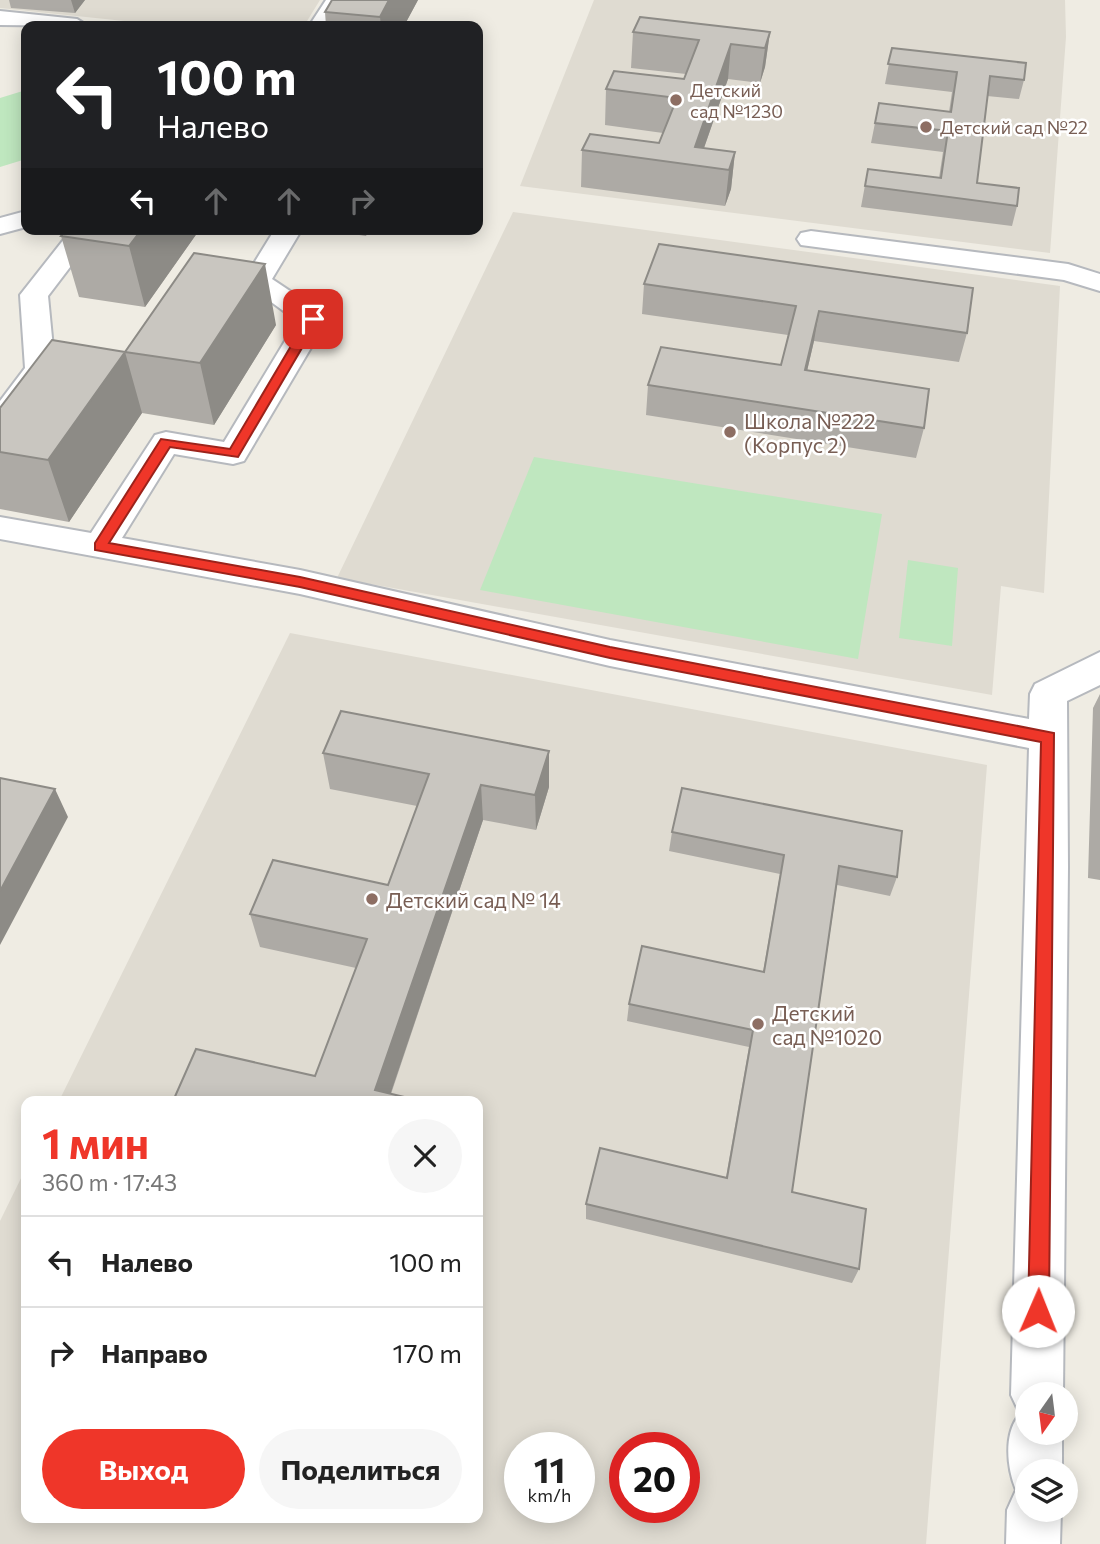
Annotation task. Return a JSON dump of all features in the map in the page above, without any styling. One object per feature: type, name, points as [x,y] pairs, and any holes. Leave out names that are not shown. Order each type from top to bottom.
[{"type":"lane","points":[[323,21],[337,0]]},
{"type":"lane","points":[[0,18],[29,21]]},
{"type":"lane","points":[[0,226],[21,220]]},
{"type":"lane","points":[[0,422],[40,369],[34,295],[81,235]]},
{"type":"lane","points":[[100,546],[166,442],[233,454],[313,319],[257,281],[285,235]]},
{"type":"lane","points":[[811,239],[1068,272],[1100,283]]},
{"type":"lane","points":[[0,528],[300,582],[610,653],[1048,737]]},
{"type":"lane","points":[[1037,1382],[1048,694],[1088,675],[1100,665]]},
{"type":"lane","points":[[1033,1544],[1034,1522]]},
{"type":"shaded area","points":[[0,0],[320,0],[307,21],[124,21],[0,8]]},
{"type":"shaded area","points":[[594,0],[1065,0],[1066,37],[1050,253],[520,186]]},
{"type":"shaded area","name":"Школа №222 (Корпус 2)","points":[[513,212],[1060,286],[1044,593],[1001,586],[992,695],[337,578]]},
{"type":"shaded area","name":"Детский сад №1020","points":[[290,633],[987,765],[926,1544],[0,1544],[0,1221],[21,1178],[21,1523],[483,1523],[483,1096],[61,1096]]},
{"type":"green space","points":[[21,92],[21,161],[0,167],[0,98]]},
{"type":"green space","points":[[534,457],[882,514],[858,659],[480,590]]},
{"type":"green space","points":[[908,560],[958,568],[952,646],[899,638]]},
{"type":"building","points":[[332,0],[389,0],[380,17],[325,12]]},
{"type":"building","points":[[640,17],[770,32],[765,48],[731,44],[695,147],[735,152],[729,170],[582,150],[590,134],[659,143],[677,98],[606,89],[614,71],[684,79],[699,40],[633,32]]},
{"type":"building","points":[[892,48],[1026,63],[1024,80],[990,76],[977,183],[1019,188],[1017,206],[865,186],[868,169],[941,178],[948,131],[875,123],[879,103],[951,112],[957,72],[888,64]]},
{"type":"building","points":[[62,235],[137,235],[129,246]]},
{"type":"building","points":[[659,244],[973,288],[967,333],[819,311],[805,370],[929,389],[924,428],[648,385],[661,347],[781,365],[796,306],[644,284]]},
{"type":"building","points":[[194,253],[265,264],[200,363],[125,352]]},
{"type":"building","points":[[52,340],[125,352],[48,460],[0,452],[0,408]]},
{"type":"building","points":[[341,711],[549,751],[535,795],[481,785],[375,1090],[400,1096],[175,1096],[196,1049],[315,1076],[367,939],[250,914],[273,860],[388,885],[429,774],[323,753]]},
{"type":"building","points":[[0,778],[55,789],[0,891]]},
{"type":"building","points":[[682,788],[902,831],[897,877],[839,866],[792,1192],[866,1209],[859,1269],[586,1204],[600,1148],[727,1178],[753,1030],[629,1004],[642,946],[764,972],[784,855],[672,832]]},
{"type":"place","name":"Детский сад №1230","points":[[676,100]]},
{"type":"place","name":"Детский сад №22","points":[[926,127]]},
{"type":"place","name":"Школа №222 (Корпус 2)","points":[[730,432]]},
{"type":"place","name":"Детский сад № 14","points":[[372,899]]},
{"type":"place","name":"Детский сад №1020","points":[[758,1024]]},
{"type":"route","points":[[313,319],[233,454],[166,442],[100,546],[300,582],[610,653],[1048,737],[1048,867],[1038,1311]]}]
